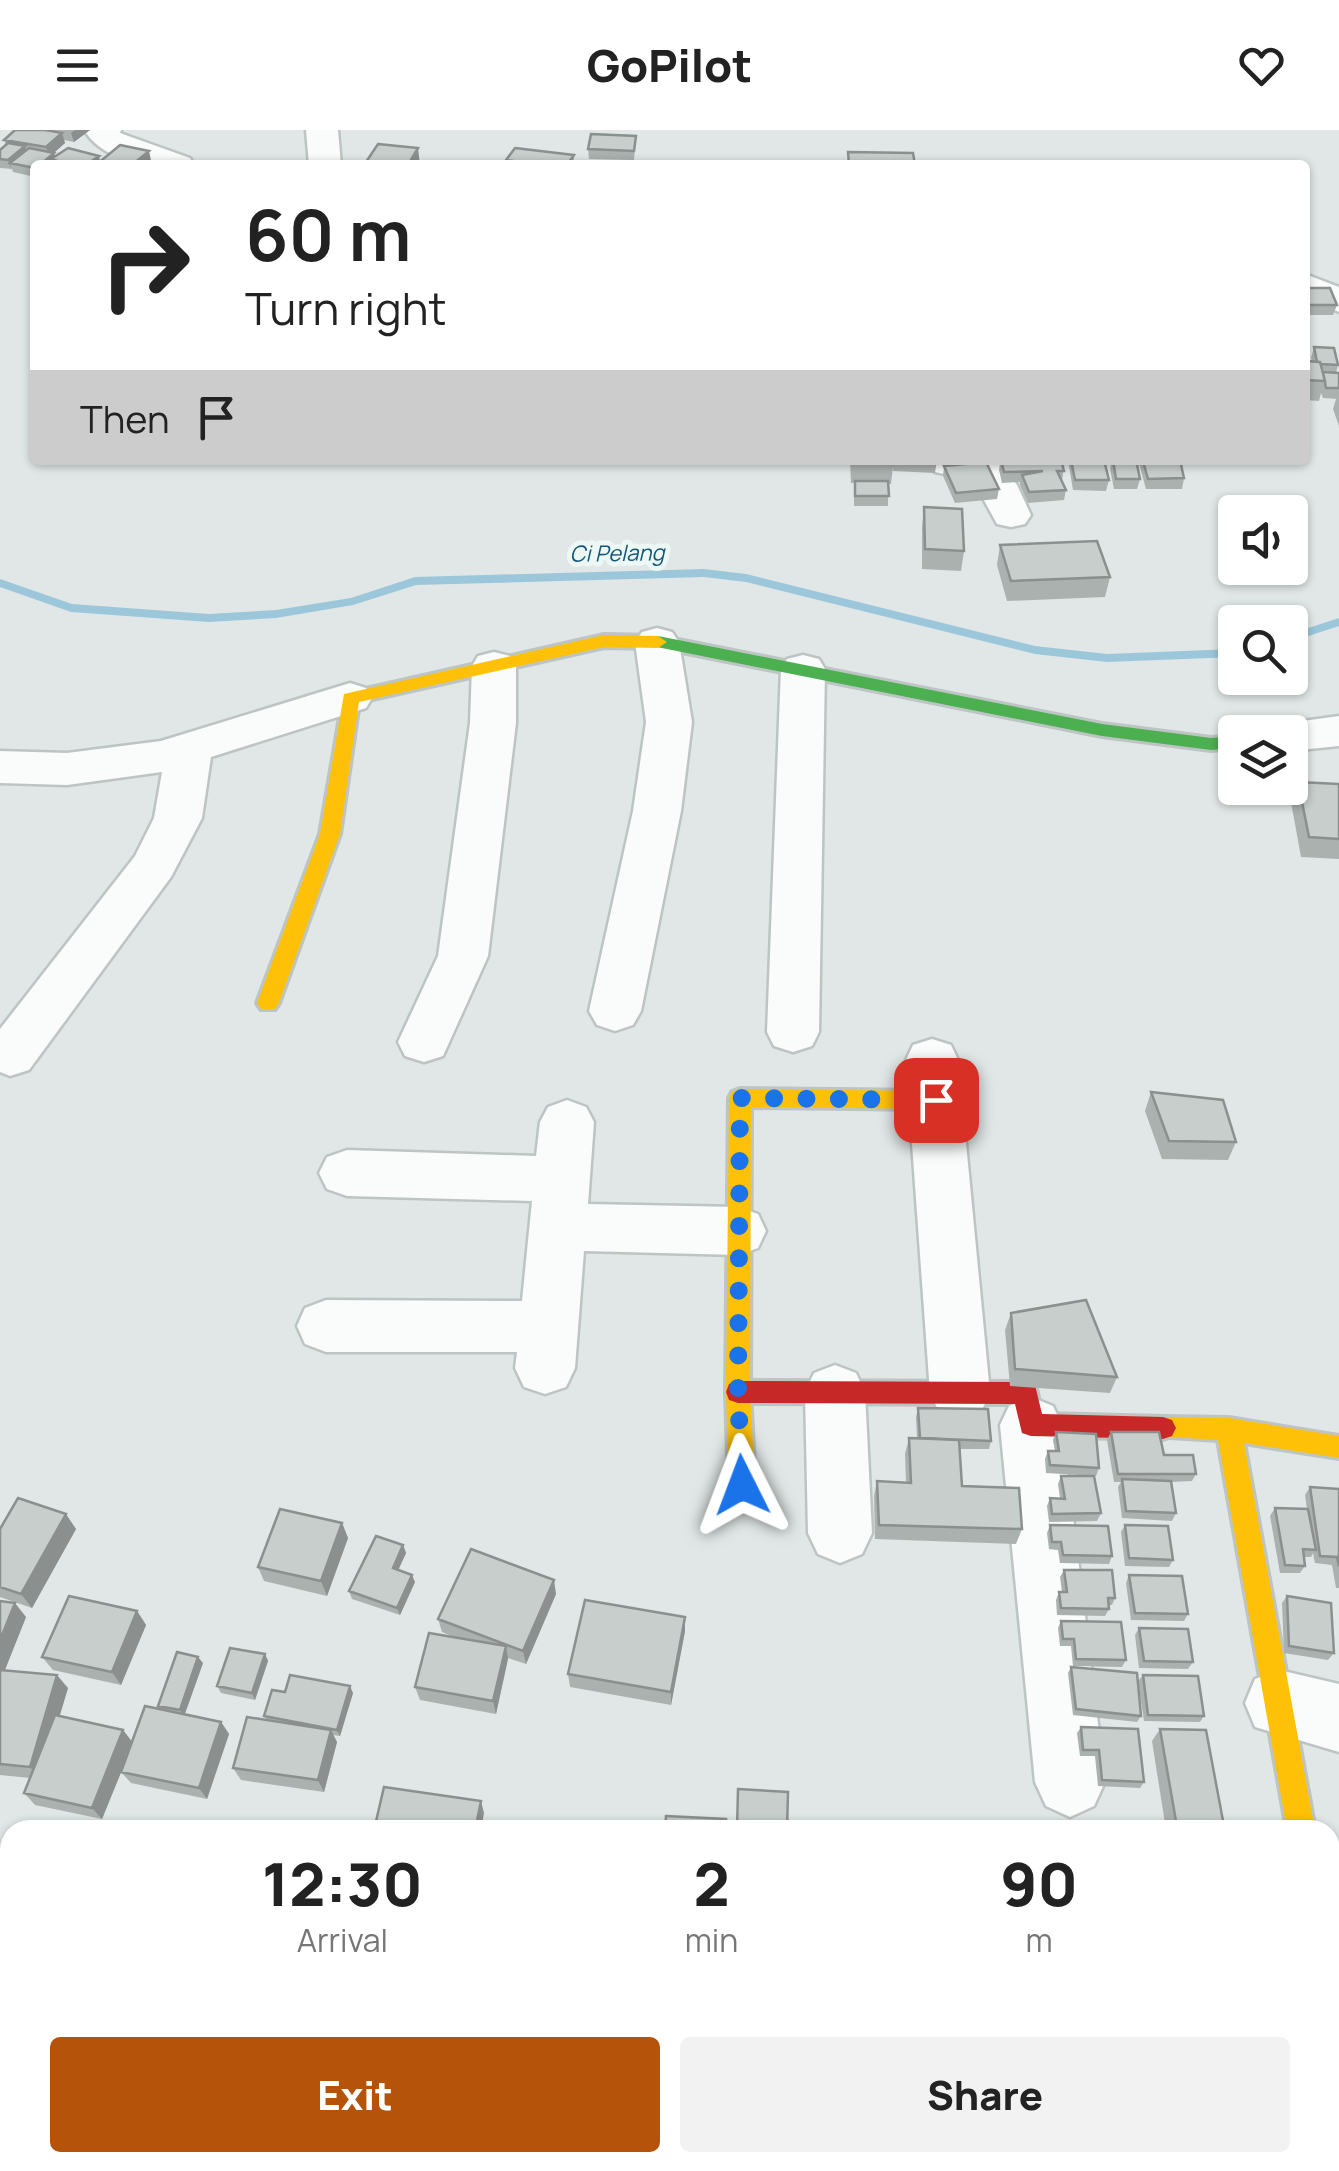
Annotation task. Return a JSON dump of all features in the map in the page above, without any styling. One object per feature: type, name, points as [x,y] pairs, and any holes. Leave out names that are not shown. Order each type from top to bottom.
[{"type":"street","points":[[105,130],[103,136],[110,140],[164,160]]},
{"type":"street","points":[[322,130],[324,160]]},
{"type":"street","points":[[1310,288],[1339,302]]},
{"type":"street","points":[[951,465],[991,474],[1011,516]]},
{"type":"street","points":[[2,771],[67,769],[163,756],[350,698],[604,641],[657,642],[1102,730],[1218,743]]},
{"type":"street","points":[[615,1011],[657,811],[668,722],[657,642]]},
{"type":"street","points":[[424,1042],[463,956],[493,723],[494,666]]},
{"type":"street","points":[[792,1032],[803,669]]},
{"type":"street","points":[[268,1003],[330,834],[350,698]]},
{"type":"street","points":[[1308,734],[1339,730]]},
{"type":"street","points":[[10,1054],[154,866],[178,818],[188,748]]},
{"type":"street","points":[[742,1485],[738,1392],[740,1098],[934,1080],[960,1393]]},
{"type":"street","points":[[326,1326],[547,1347],[567,1122]]},
{"type":"street","points":[[346,1173],[738,1231]]},
{"type":"street","points":[[738,1392],[1026,1393],[1070,1782]]},
{"type":"street","points":[[834,1392],[840,1533]]},
{"type":"street","points":[[1031,1425],[1230,1430],[1339,1447]]},
{"type":"street","points":[[1230,1430],[1309,1710],[1302,1820]]},
{"type":"building","points":[[15,130],[62,133],[46,147],[4,140]]},
{"type":"building","points":[[591,134],[636,136],[634,151],[588,149]]},
{"type":"building","points":[[8,143],[25,146],[8,160],[0,159],[0,150]]},
{"type":"building","points":[[378,144],[418,148],[411,160],[367,160]]},
{"type":"building","points":[[120,145],[149,151],[138,160],[102,160]]},
{"type":"building","points":[[29,148],[54,153],[46,160],[30,160],[30,167],[10,163]]},
{"type":"building","points":[[68,148],[99,156],[93,160],[51,159]]},
{"type":"building","points":[[515,148],[574,155],[570,160],[506,160]]},
{"type":"building","points":[[848,152],[913,153],[914,160],[849,160]]},
{"type":"building","points":[[1310,288],[1330,288],[1337,305],[1310,305]]},
{"type":"building","points":[[1314,347],[1334,348],[1338,365],[1317,362]]},
{"type":"building","points":[[1310,361],[1320,362],[1325,381],[1310,380]]},
{"type":"building","points":[[1323,372],[1339,373],[1339,388],[1326,388]]},
{"type":"building","points":[[987,465],[999,489],[956,493],[944,466]]},
{"type":"building","points":[[1002,465],[1062,465],[1064,471],[1057,471],[1066,490],[1029,492],[1022,475],[1043,471],[1004,472]]},
{"type":"building","points":[[1072,465],[1105,465],[1109,480],[1075,480]]},
{"type":"building","points":[[1114,465],[1137,465],[1140,479],[1116,479]]},
{"type":"building","points":[[1144,465],[1181,465],[1184,478],[1148,479]]},
{"type":"building","points":[[855,481],[888,481],[889,496],[855,496]]},
{"type":"building","points":[[924,507],[962,509],[964,551],[925,549]]},
{"type":"building","points":[[1097,541],[1110,577],[1011,581],[1000,545]]},
{"type":"building","points":[[1308,782],[1339,784],[1339,839],[1309,837],[1303,805],[1308,805]]},
{"type":"building","points":[[1151,1092],[1223,1100],[1236,1142],[1169,1141]]},
{"type":"building","points":[[1086,1300],[1117,1377],[1015,1369],[1011,1313]]},
{"type":"building","points":[[918,1408],[988,1409],[991,1441],[920,1438]]},
{"type":"building","points":[[1056,1432],[1096,1434],[1099,1468],[1050,1465],[1048,1451],[1059,1451]]},
{"type":"building","points":[[1111,1432],[1159,1432],[1164,1455],[1193,1455],[1196,1474],[1118,1474]]},
{"type":"building","points":[[909,1438],[959,1440],[962,1486],[1019,1488],[1022,1529],[879,1525],[877,1481],[911,1483]]},
{"type":"building","points":[[1061,1476],[1094,1476],[1101,1513],[1052,1514],[1050,1498],[1065,1499]]},
{"type":"building","points":[[1122,1479],[1171,1481],[1176,1513],[1126,1511]]},
{"type":"building","points":[[1310,1487],[1339,1489],[1339,1566],[1337,1557],[1320,1556]]},
{"type":"building","points":[[18,1498],[66,1514],[21,1594],[0,1587],[0,1529]]},
{"type":"building","points":[[1275,1508],[1308,1509],[1316,1550],[1303,1549],[1305,1566],[1285,1565]]},
{"type":"building","points":[[280,1509],[342,1523],[321,1581],[258,1567]]},
{"type":"building","points":[[1050,1525],[1108,1526],[1112,1556],[1063,1555],[1061,1542],[1052,1542]]},
{"type":"building","points":[[1125,1525],[1168,1526],[1173,1560],[1129,1558]]},
{"type":"building","points":[[376,1536],[403,1545],[393,1568],[412,1575],[397,1608],[349,1591]]},
{"type":"building","points":[[471,1549],[554,1580],[523,1651],[438,1619]]},
{"type":"building","points":[[1064,1570],[1112,1570],[1115,1598],[1108,1598],[1109,1609],[1061,1608],[1059,1592],[1067,1592]]},
{"type":"building","points":[[1129,1575],[1182,1576],[1188,1614],[1135,1613]]},
{"type":"building","points":[[69,1596],[137,1611],[112,1672],[42,1657]]},
{"type":"building","points":[[1287,1596],[1331,1603],[1334,1653],[1289,1646]]},
{"type":"building","points":[[585,1600],[685,1617],[671,1692],[568,1674]]},
{"type":"building","points":[[0,1601],[15,1603],[0,1640]]},
{"type":"building","points":[[1061,1621],[1121,1622],[1126,1660],[1076,1659],[1074,1639],[1063,1639]]},
{"type":"building","points":[[1139,1628],[1188,1629],[1193,1662],[1144,1661]]},
{"type":"building","points":[[429,1633],[506,1646],[493,1701],[415,1687]]},
{"type":"building","points":[[230,1648],[265,1654],[252,1693],[217,1686]]},
{"type":"building","points":[[177,1652],[198,1657],[180,1710],[158,1706]]},
{"type":"building","points":[[1071,1667],[1137,1673],[1141,1716],[1076,1709]]},
{"type":"building","points":[[0,1670],[57,1675],[30,1767],[0,1764]]},
{"type":"building","points":[[290,1675],[350,1686],[337,1730],[264,1716],[272,1690],[285,1692]]},
{"type":"building","points":[[1143,1675],[1198,1676],[1204,1716],[1148,1715]]},
{"type":"building","points":[[145,1706],[221,1722],[199,1788],[121,1772]]},
{"type":"building","points":[[55,1715],[123,1730],[92,1808],[24,1793]]},
{"type":"building","points":[[247,1717],[331,1730],[318,1780],[233,1768]]},
{"type":"building","points":[[1081,1727],[1138,1729],[1144,1782],[1102,1780],[1099,1750],[1083,1750]]},
{"type":"building","points":[[1160,1729],[1206,1730],[1223,1820],[1176,1820]]},
{"type":"building","points":[[384,1787],[481,1801],[477,1820],[376,1820]]},
{"type":"building","points":[[738,1789],[788,1792],[787,1820],[737,1820]]},
{"type":"building","points":[[666,1816],[726,1819],[726,1820],[666,1820]]},
{"type":"waterway","name":"Ci Pelang","points":[[0,583],[71,608],[209,618],[276,614],[353,601],[415,581],[704,573],[746,578],[1035,650],[1107,658],[1218,654]]},
{"type":"waterway","name":"Ci Pelang","points":[[1308,632],[1339,622]]},
{"type":"traffic: fast","points":[[658,642],[1102,730],[1218,743]]},
{"type":"traffic: slow","points":[[268,1003],[330,834],[350,698],[604,641],[658,642]]},
{"type":"traffic: slow","points":[[742,1485],[738,1392],[740,1098],[936,1100]]},
{"type":"traffic: slow","points":[[1163,1428],[1229,1429],[1339,1447]]},
{"type":"traffic: slow","points":[[1229,1429],[1299,1820]]},
{"type":"traffic: jam","points":[[738,1392],[1026,1393],[1031,1425],[1163,1428]]},
{"type":"route","points":[[742,1485],[738,1392],[740,1098],[936,1100]]}]
